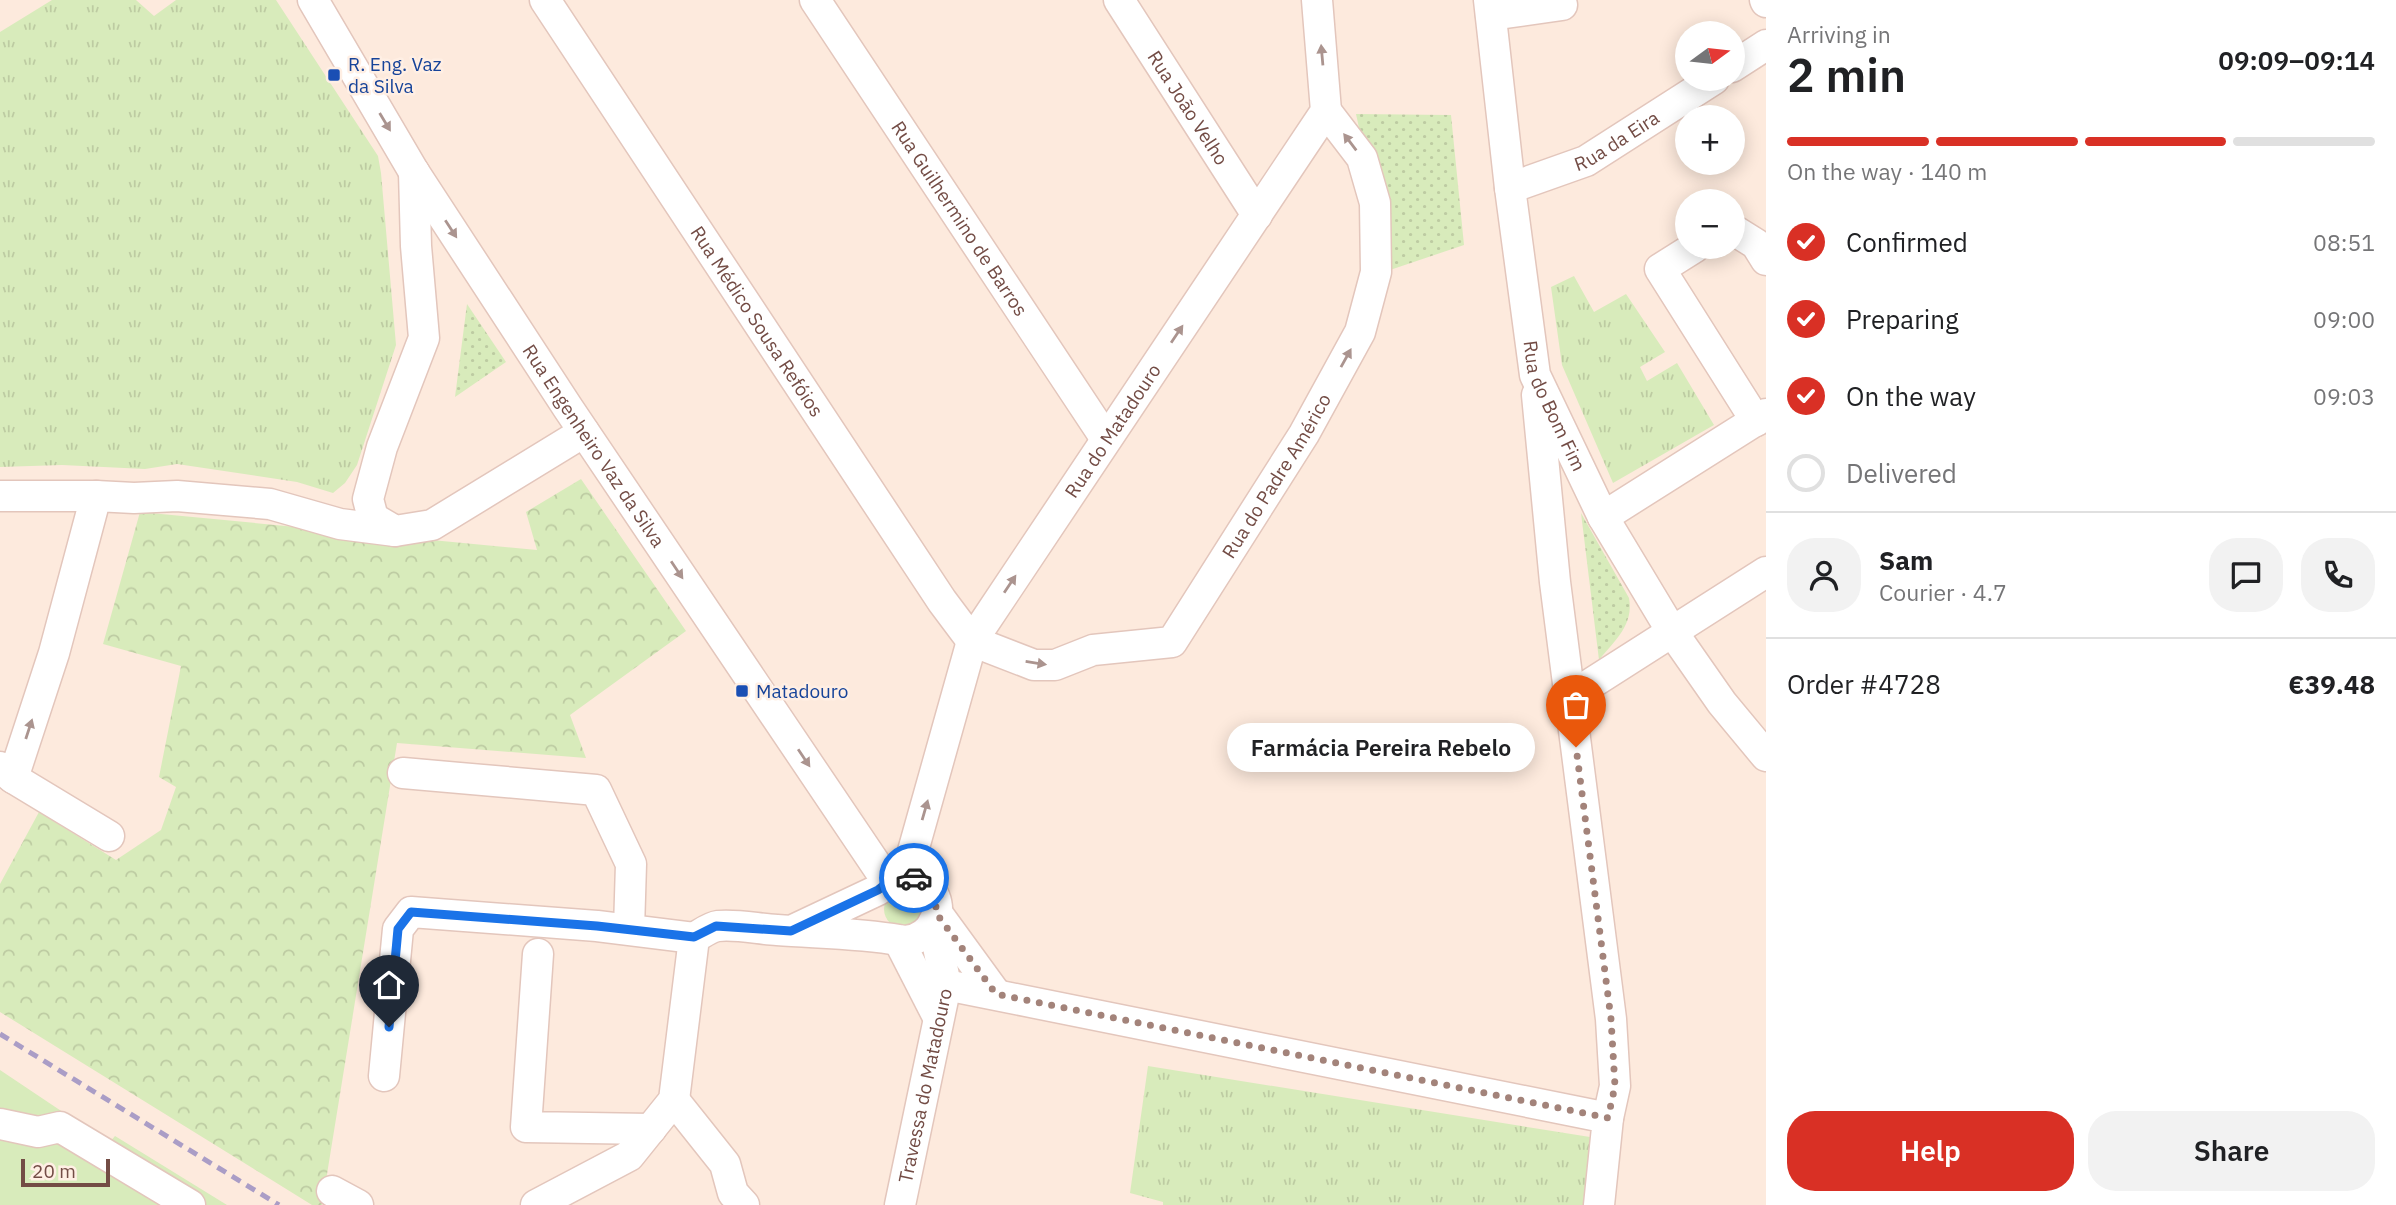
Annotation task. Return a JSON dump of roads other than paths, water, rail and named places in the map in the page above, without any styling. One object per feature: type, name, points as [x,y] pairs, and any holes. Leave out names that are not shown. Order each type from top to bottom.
[{"type":"street","name":"Rua Engenheiro Vaz da Silva","points":[[313,0],[414,172],[584,432],[890,882]]},
{"type":"street","name":"Rua Médico Sousa Refóios","points":[[545,0],[942,601],[972,641]]},
{"type":"street","name":"Rua Guilhermino de Barros","points":[[815,0],[1106,439]]},
{"type":"street","name":"Rua João Velho","points":[[1119,0],[1257,215]]},
{"type":"street","points":[[1317,0],[1326,111]]},
{"type":"street","points":[[1490,8],[1562,5]]},
{"type":"street","name":"Rua do Bom Fim","points":[[1490,8],[1535,375],[1602,517],[1671,630],[1722,703],[1766,756]]},
{"type":"street","points":[[1745,59],[1766,45]]},
{"type":"street","name":"Rua da Eira","points":[[1510,188],[1586,161],[1695,91]]},
{"type":"street","name":"Rua do Padre Américo","points":[[972,641],[1034,665],[1055,665],[1093,650],[1172,642],[1304,434],[1360,332],[1376,272],[1375,203],[1362,158],[1326,111]]},
{"type":"street","name":"Rua do Matadouro","points":[[890,882],[972,641],[1326,111]]},
{"type":"street","points":[[395,531],[373,519],[368,499],[382,447],[424,338],[416,246],[414,172]]},
{"type":"street","points":[[1745,237],[1756,244],[1766,260]]},
{"type":"street","points":[[1602,517],[1761,417],[1660,270],[1677,259]]},
{"type":"street","points":[[1535,375],[1555,582],[1611,1019],[1615,1086],[1608,1118],[1599,1205]]},
{"type":"street","points":[[0,496],[177,496],[270,504],[340,524],[395,531],[432,525],[584,432]]},
{"type":"street","points":[[96,496],[54,653],[6,773],[109,836]]},
{"type":"street","points":[[1570,696],[1766,572]]},
{"type":"street","points":[[403,773],[596,790],[631,864],[629,929]]},
{"type":"street","points":[[384,1076],[398,929],[411,912],[629,929],[694,937],[716,926],[909,941],[920,937],[935,918],[937,906],[931,891],[916,878],[890,882],[791,931]]},
{"type":"street","points":[[890,882],[872,904],[873,917],[881,931],[894,939],[938,1017]]},
{"type":"street","points":[[935,918],[996,994]]},
{"type":"street","name":"Travessa do Matadouro","points":[[900,1205],[946,985],[935,918]]},
{"type":"street","points":[[536,1205],[629,1156],[674,1100],[694,937]]},
{"type":"street","points":[[538,954],[526,1127],[651,1129]]},
{"type":"street","points":[[946,985],[1608,1118]]},
{"type":"street","points":[[674,1100],[725,1164],[733,1193],[744,1205]]},
{"type":"street","points":[[0,1124],[38,1132],[60,1127],[190,1205]]},
{"type":"railway","points":[[0,1034],[279,1205]]},
{"type":"place","name":"R. Eng. Vaz da Silva","points":[[334,75]]},
{"type":"place","name":"Matadouro","points":[[742,691]]},
{"type":"place","name":"Farmácia Pereira Rebelo","points":[[1576,747]]}]
